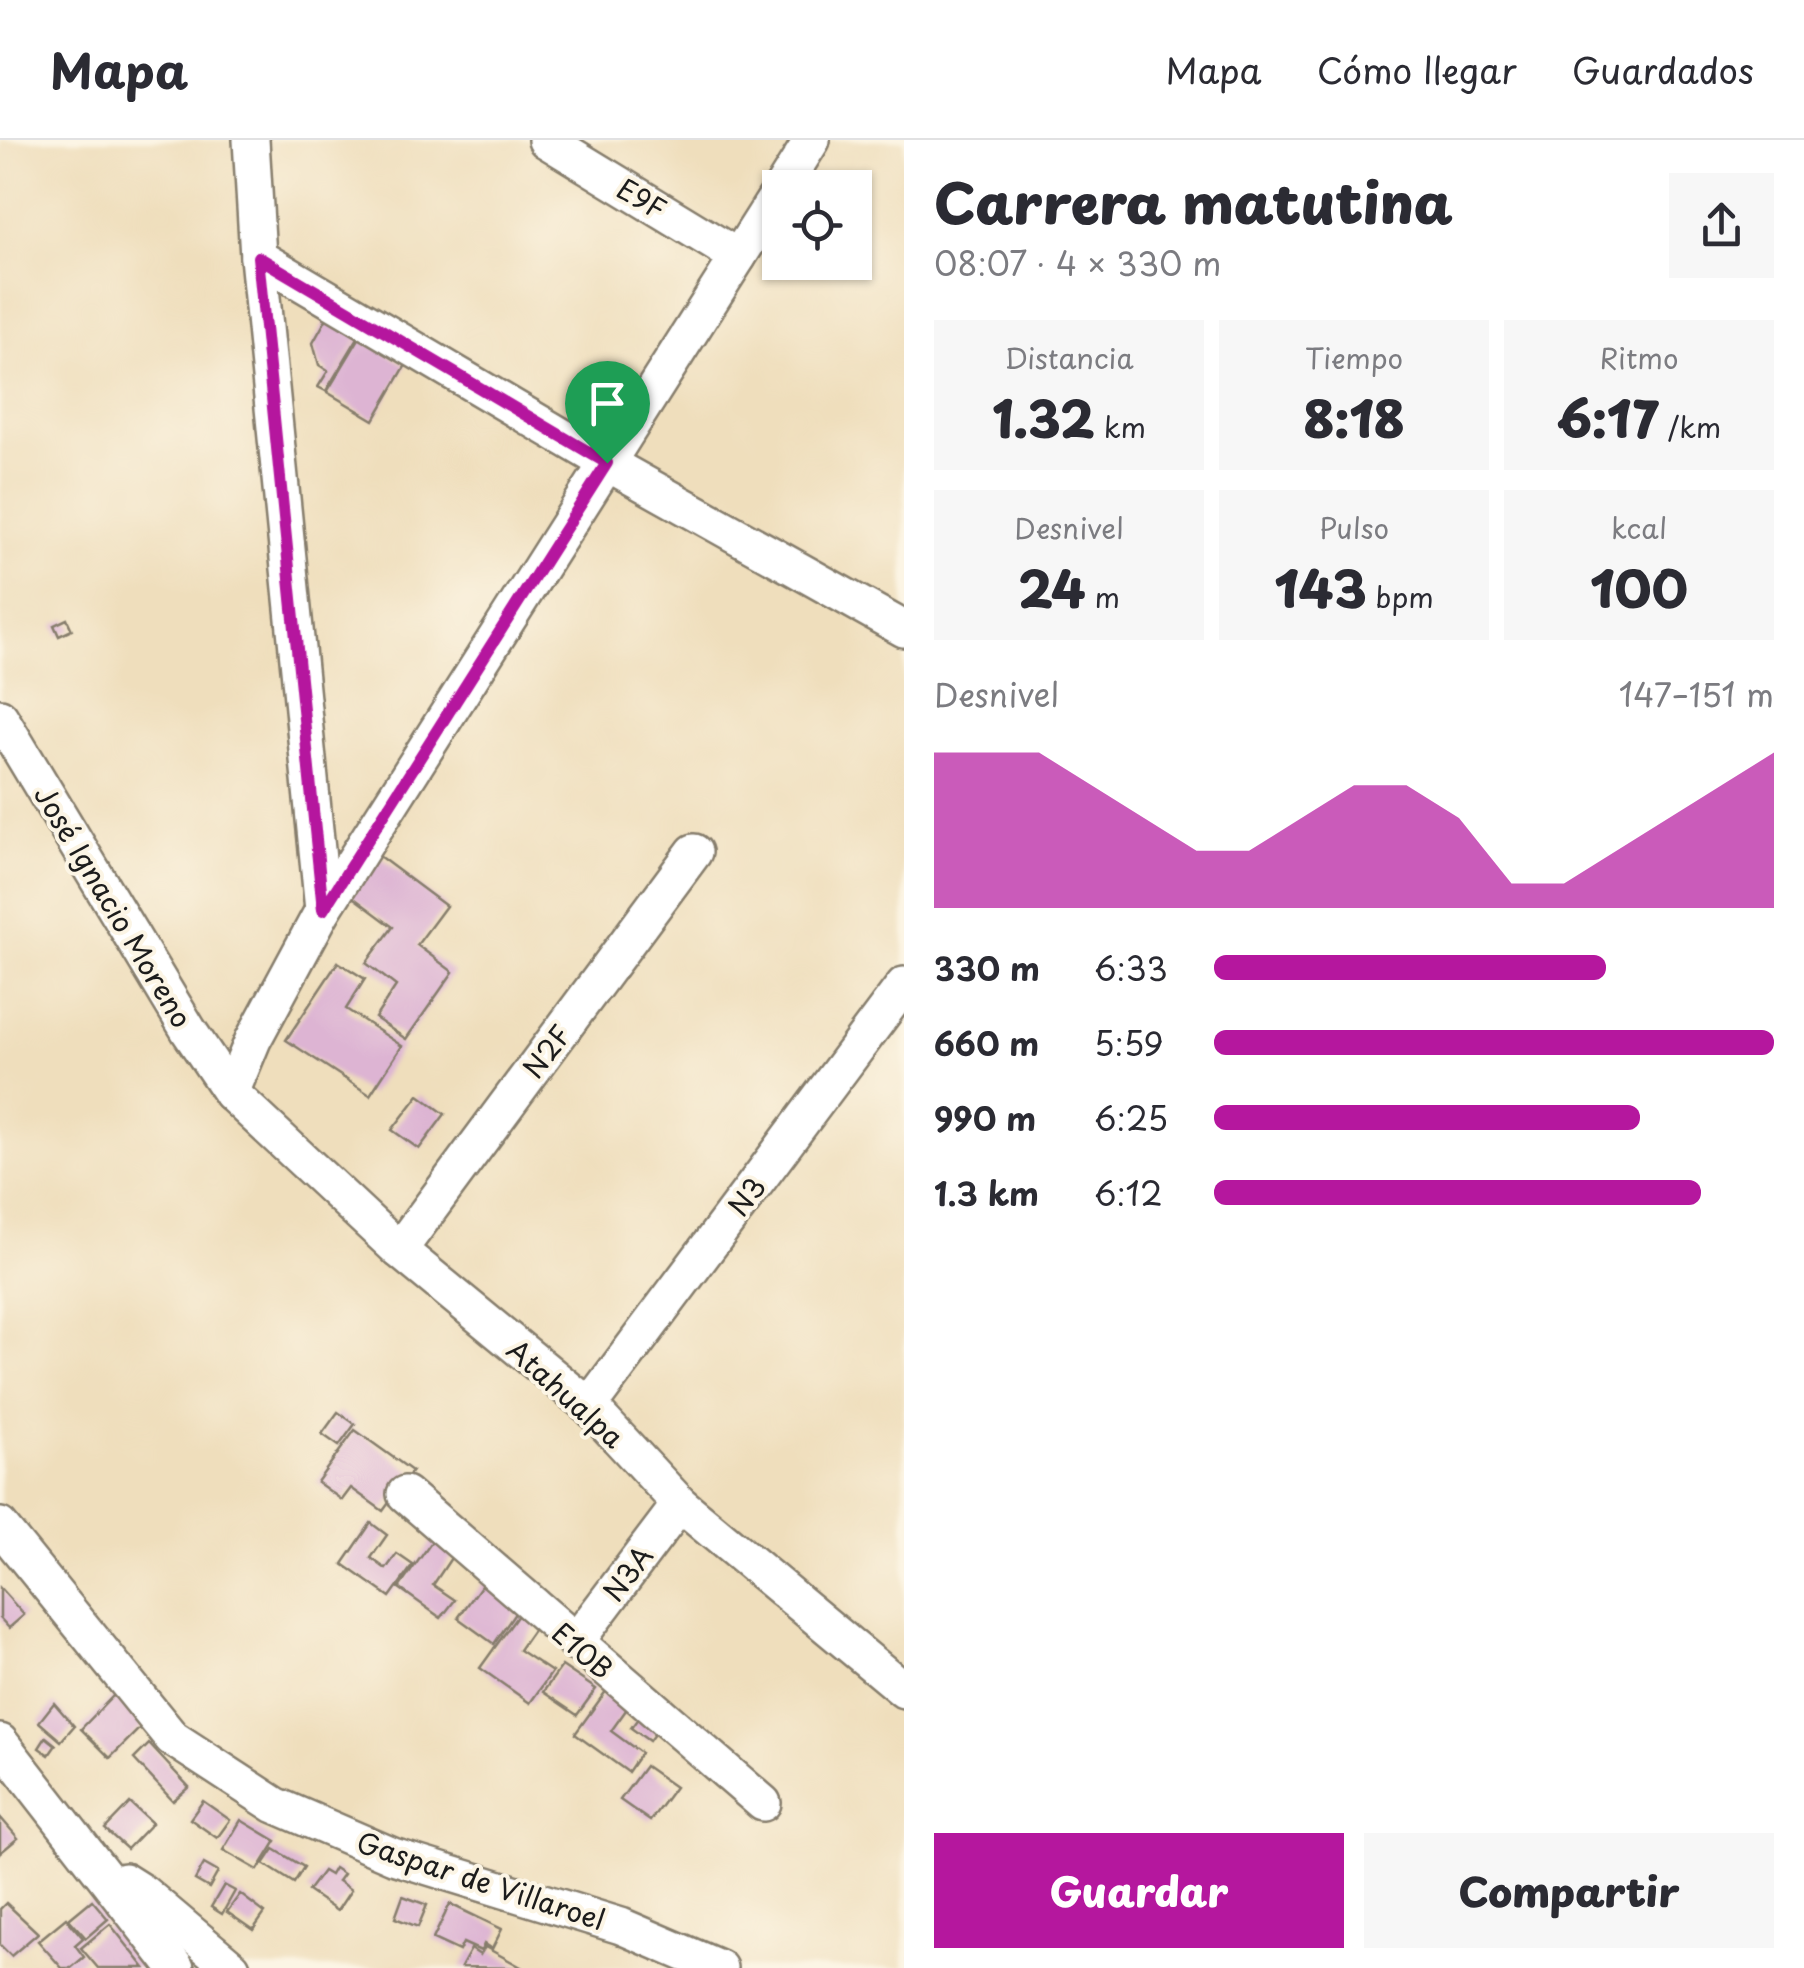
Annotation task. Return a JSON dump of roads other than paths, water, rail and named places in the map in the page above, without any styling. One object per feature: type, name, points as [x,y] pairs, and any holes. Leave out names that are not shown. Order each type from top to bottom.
[{"type":"street","points":[[251,140],[258,257],[323,910]]},
{"type":"street","name":"E9F","points":[[546,140],[738,257]]},
{"type":"street","points":[[793,170],[812,140]]},
{"type":"street","points":[[231,1093],[253,1040],[323,910],[762,219]]},
{"type":"street","points":[[258,257],[607,463],[904,629]]},
{"type":"street","name":"José Ignacio Moreno","points":[[0,716],[189,1031],[231,1093]]},
{"type":"street","name":"N2F","points":[[398,1250],[694,852]]},
{"type":"street","name":"N3","points":[[589,1406],[904,985]]},
{"type":"street","name":"Atahualpa","points":[[231,1093],[398,1250],[589,1406],[680,1504],[904,1690]]},
{"type":"street","name":"E10B","points":[[405,1494],[763,1804]]},
{"type":"street","name":"N3A","points":[[575,1643],[680,1504]]},
{"type":"street","name":"Gaspar de Villaroel","points":[[0,1526],[172,1738],[274,1805],[393,1856],[622,1926],[719,1968]]},
{"type":"street","points":[[0,1742],[176,1968]]},
{"type":"street","points":[[94,1863],[143,1893],[232,1968]]}]
